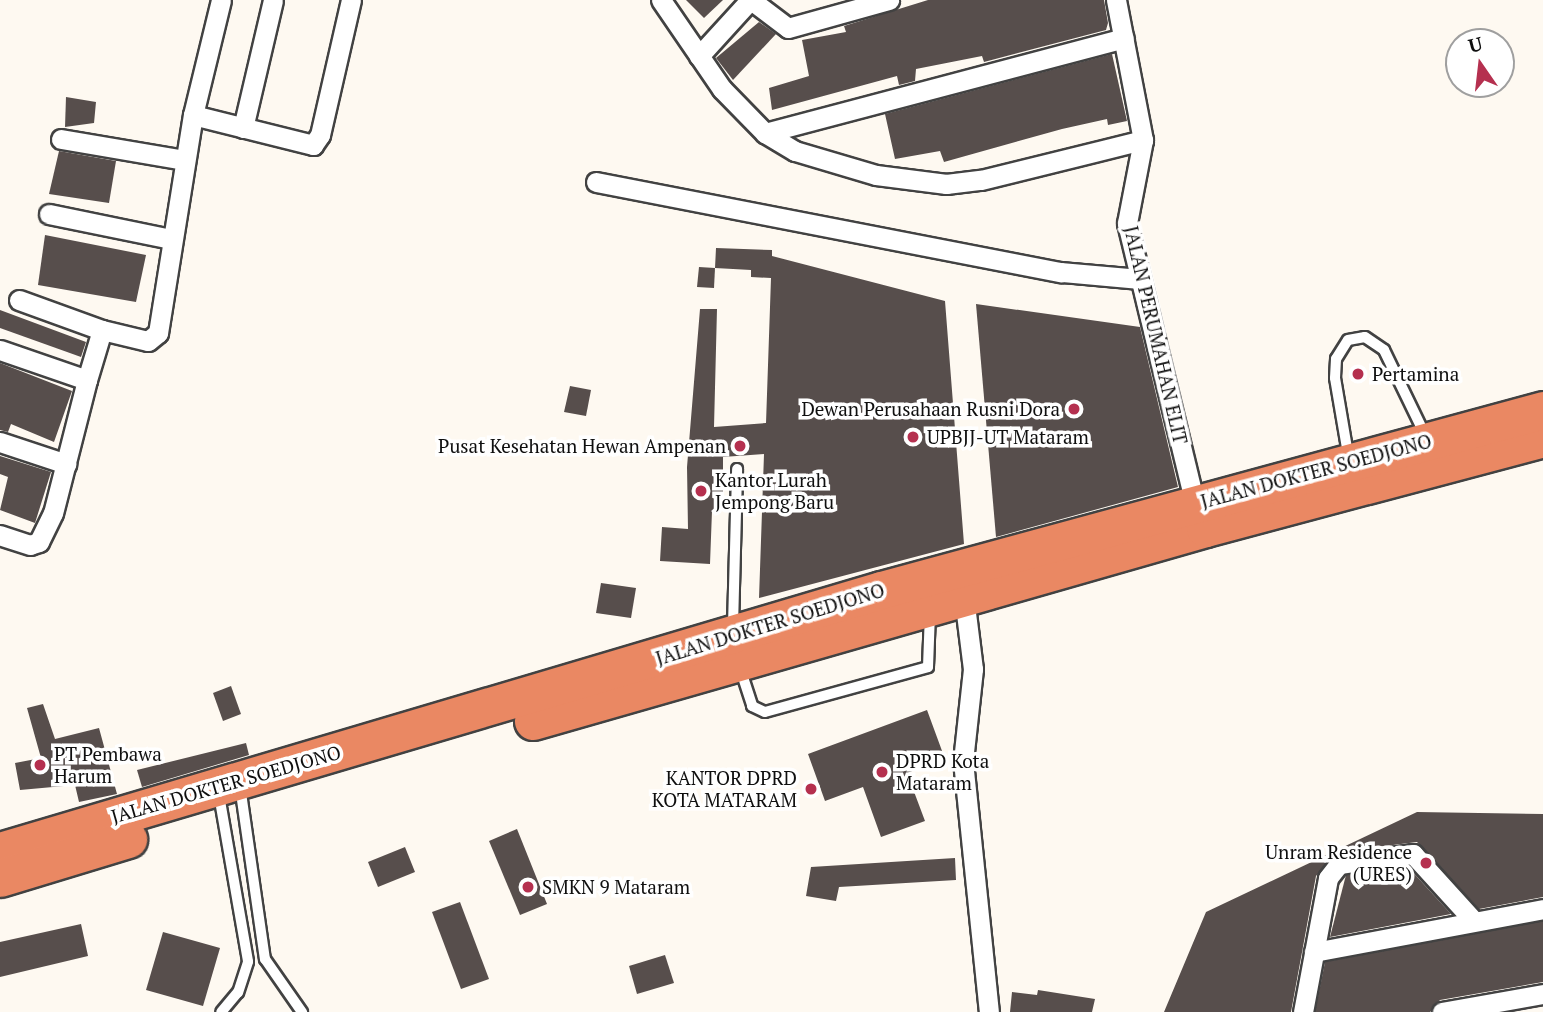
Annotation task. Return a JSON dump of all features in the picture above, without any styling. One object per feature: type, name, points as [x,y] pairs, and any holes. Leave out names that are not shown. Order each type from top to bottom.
[{"type":"highway","name":"JALAN DOKTER SOEDJONO","points":[[735,648],[946,601],[1486,438],[1543,410]]},
{"type":"highway","name":"JALAN DOKTER SOEDJONO","points":[[0,851],[230,795],[735,648],[1195,504],[1428,440],[1543,438]]},
{"type":"highway","name":"JALAN DOKTER SOEDJONO","points":[[0,878],[230,795]]},
{"type":"street","points":[[19,300],[102,330],[148,341],[156,335],[193,114],[221,0]]},
{"type":"street","points":[[243,128],[273,0]]},
{"type":"street","points":[[193,114],[305,145],[318,141],[351,0]]},
{"type":"street","points":[[661,0],[699,56],[765,133],[795,151],[876,175],[946,184],[981,180],[1143,140]]},
{"type":"street","points":[[699,56],[750,0],[789,28],[889,0]]},
{"type":"street","name":"JALAN PERUMAHAN ELIT","points":[[1116,0],[1143,140],[1127,223],[1195,504]]},
{"type":"street","points":[[765,133],[1124,38]]},
{"type":"street","points":[[61,139],[185,160]]},
{"type":"street","points":[[596,182],[1071,274],[1139,279]]},
{"type":"street","points":[[48,214],[171,239]]},
{"type":"street","points":[[0,535],[30,545],[39,542],[65,464],[102,330]]},
{"type":"street","points":[[0,350],[87,380]]},
{"type":"street","points":[[0,442],[65,464]]},
{"type":"street","points":[[946,601],[973,669],[963,761],[989,1012]]},
{"type":"street","points":[[1303,1012],[1328,878],[1339,864],[1413,854],[1474,921]]},
{"type":"street","points":[[1314,952],[1543,909]]},
{"type":"street","points":[[1442,1012],[1543,994]]},
{"type":"lane","points":[[1349,462],[1335,378],[1336,359],[1348,340],[1366,337],[1384,350],[1428,440]]},
{"type":"lane","points":[[737,469],[735,648],[752,706],[765,712],[928,667],[946,601]]},
{"type":"lane","points":[[230,795],[265,959],[302,1012]]},
{"type":"lane","points":[[222,1012],[238,992],[248,962],[230,795]]},
{"type":"lane","points":[[248,962],[265,959]]},
{"type":"building","points":[[686,0],[723,0],[704,18]]},
{"type":"building","points":[[928,0],[1104,0],[1108,23],[1106,30],[984,62],[982,56],[916,69],[915,81],[899,85],[897,76],[772,110],[769,88],[809,76],[802,40],[846,32],[844,26]]},
{"type":"building","points":[[759,22],[776,34],[733,80],[716,58]]},
{"type":"building","points":[[1112,54],[1127,121],[1108,125],[1107,119],[1062,129],[944,162],[940,151],[895,159],[885,114]]},
{"type":"building","points":[[66,97],[96,102],[94,123],[65,127]]},
{"type":"building","points":[[59,151],[116,161],[109,203],[49,194]]},
{"type":"building","points":[[45,235],[146,255],[136,302],[38,285]]},
{"type":"building","points":[[716,248],[772,250],[772,256],[945,301],[964,544],[759,598],[764,454],[723,457],[723,511],[712,511],[710,564],[660,561],[662,527],[688,529],[687,467],[700,309],[717,309],[714,427],[766,423],[771,278],[751,277],[751,270],[715,268]]},
{"type":"building","points":[[699,267],[715,268],[714,288],[697,287]]},
{"type":"building","name":"Dewan Perusahaan Rusni Dora","points":[[976,304],[1140,327],[1178,487],[996,537]]},
{"type":"building","points":[[0,310],[86,342],[81,357],[0,328]]},
{"type":"building","points":[[0,363],[72,391],[54,442],[11,424],[8,432],[0,430]]},
{"type":"building","points":[[570,386],[591,390],[586,416],[564,412]]},
{"type":"building","points":[[0,456],[51,472],[35,523],[0,510],[8,477],[0,474]]},
{"type":"building","points":[[601,583],[636,588],[631,618],[596,613]]},
{"type":"building","points":[[231,686],[241,714],[223,721],[213,693]]},
{"type":"building","points":[[43,704],[55,739],[99,728],[117,794],[79,802],[75,785],[20,790],[15,763],[41,758],[27,708]]},
{"type":"building","points":[[927,710],[945,759],[907,773],[925,821],[881,837],[863,787],[825,801],[808,754]]},
{"type":"building","points":[[246,743],[249,755],[142,787],[137,770]]},
{"type":"building","points":[[1417,812],[1543,814],[1543,897],[1479,909],[1417,842],[1337,852],[1316,876],[1291,1012],[1164,1012],[1206,912]]},
{"type":"building","points":[[517,829],[547,904],[520,915],[489,841]]},
{"type":"building","points":[[405,847],[415,872],[378,887],[368,862]]},
{"type":"building","points":[[955,858],[956,880],[839,887],[836,901],[806,896],[811,867]]},
{"type":"building","points":[[1408,867],[1451,914],[1330,937],[1346,875]]},
{"type":"building","points":[[460,902],[489,979],[461,989],[432,912]]},
{"type":"building","points":[[1543,921],[1543,982],[1440,1000],[1430,1012],[1315,1012],[1325,962]]},
{"type":"building","points":[[81,924],[88,956],[0,977],[0,942]]},
{"type":"building","points":[[163,932],[220,948],[203,1006],[146,990]]},
{"type":"building","points":[[665,955],[674,983],[637,994],[629,966]]},
{"type":"building","points":[[1038,990],[1095,999],[1092,1012],[1010,1012],[1012,992],[1037,995]]},
{"type":"place","name":"Pertamina","points":[[1358,374]]},
{"type":"place","name":"Dewan Perusahaan Rusni Dora","points":[[1074,409]]},
{"type":"place","name":"UPBJJ-UT Mataram","points":[[913,437]]},
{"type":"place","name":"Pusat Kesehatan Hewan Ampenan","points":[[740,446]]},
{"type":"place","name":"Kantor Lurah Jempong Baru","points":[[701,491]]},
{"type":"place","name":"PT Pembawa Harum","points":[[40,765]]},
{"type":"place","name":"DPRD Kota Mataram","points":[[882,772]]},
{"type":"place","name":"KANTOR DPRD KOTA MATARAM","points":[[811,789]]},
{"type":"place","name":"Unram Residence (URES)","points":[[1426,863]]},
{"type":"place","name":"SMKN 9 Mataram","points":[[528,887]]}]
